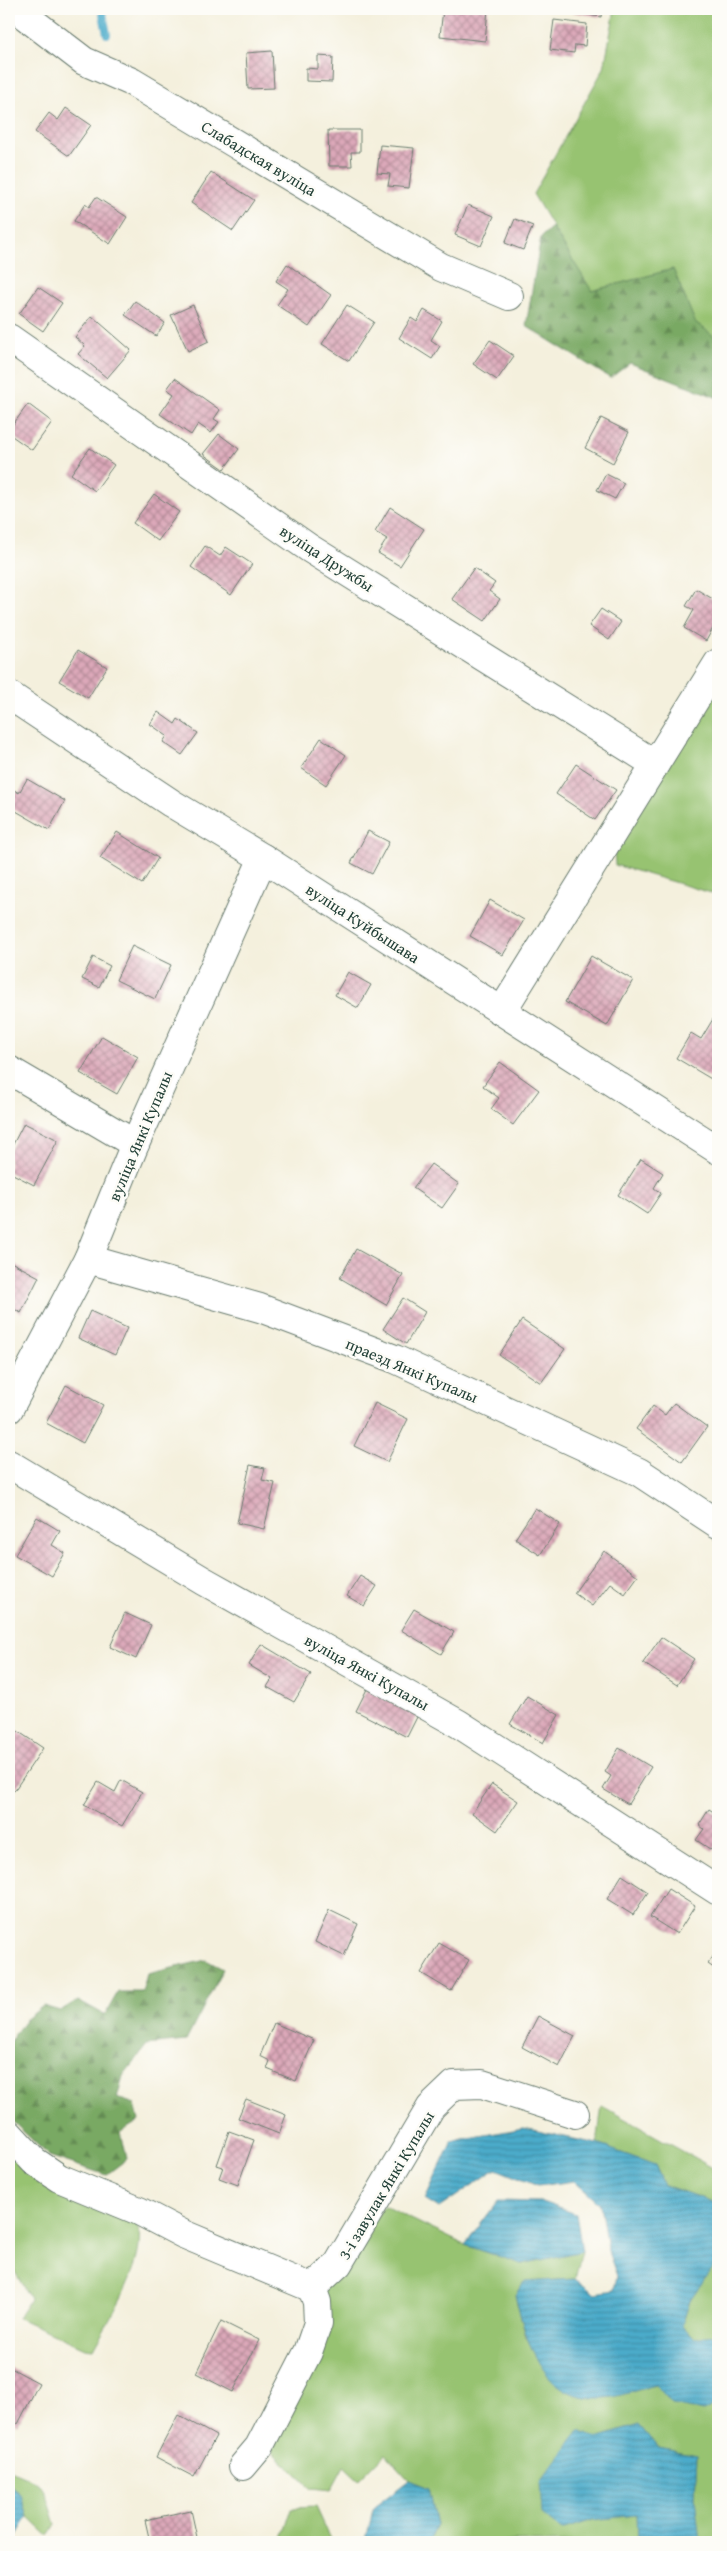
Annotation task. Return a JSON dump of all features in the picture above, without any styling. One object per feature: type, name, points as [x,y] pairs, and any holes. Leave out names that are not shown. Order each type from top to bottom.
[{"type":"street","name":"Слабадская вуліца","points":[[16,9],[84,62],[132,82],[441,267],[509,296]]},
{"type":"street","name":"вуліца Дружбы","points":[[9,338],[309,548],[655,764]]},
{"type":"street","points":[[502,1011],[718,663]]},
{"type":"street","name":"вуліца Куйбышава","points":[[9,695],[171,803],[263,858],[718,1150]]},
{"type":"street","name":"вуліца Янкі Купалы","points":[[9,1409],[88,1259],[135,1144],[263,858]]},
{"type":"street","points":[[9,1070],[135,1144]]},
{"type":"street","name":"праезд Янкі Купалы","points":[[88,1259],[260,1308],[395,1360],[639,1472],[718,1524]]},
{"type":"street","name":"вуліца Янкі Купалы","points":[[9,1464],[204,1581],[459,1724],[718,1891]]},
{"type":"street","name":"3-і завулак Янкі Купалы","points":[[312,2288],[338,2264],[431,2107],[454,2085],[482,2084],[575,2114]]},
{"type":"street","points":[[9,2134],[34,2160],[59,2178],[139,2211],[183,2234],[312,2288],[317,2302],[318,2322],[308,2352],[259,2448],[243,2466]]},
{"type":"green space","points":[[615,9],[718,9],[718,339],[695,322],[673,269],[591,291],[533,194],[604,68]]},
{"type":"green space","points":[[552,227],[592,291],[673,269],[695,322],[718,339],[718,398],[630,363],[610,378],[526,326],[541,237]]},
{"type":"green space","points":[[713,695],[718,695],[718,895],[615,865],[614,851]]},
{"type":"green space","points":[[206,1960],[223,1969],[186,2041],[147,2045],[123,2076],[117,2098],[135,2104],[139,2121],[121,2132],[127,2159],[106,2175],[49,2156],[9,2118],[9,2043],[24,2021],[43,2006],[60,2011],[78,2000],[105,2015],[118,1992],[142,1992],[147,1974]]},
{"type":"green space","points":[[602,2106],[718,2171],[718,2204],[664,2185],[655,2165],[597,2144]]},
{"type":"green space","points":[[9,2152],[136,2222],[139,2236],[134,2269],[118,2304],[93,2349],[85,2348],[18,2318],[30,2299],[9,2261]]},
{"type":"green space","points":[[384,2206],[465,2245],[522,2264],[582,2251],[575,2279],[524,2282],[515,2295],[526,2337],[603,2398],[656,2385],[703,2411],[718,2403],[718,2542],[700,2542],[698,2538],[695,2497],[697,2455],[658,2448],[639,2425],[597,2438],[561,2529],[593,2520],[636,2515],[638,2542],[429,2542],[437,2525],[429,2488],[409,2480],[385,2454],[359,2480],[344,2466],[331,2490],[311,2488],[272,2451],[324,2289]]},
{"type":"green space","points":[[717,2260],[718,2340],[713,2335],[694,2338],[682,2325],[691,2298]]},
{"type":"green space","points":[[9,2470],[31,2479],[42,2488],[55,2524],[48,2536],[28,2517],[21,2495],[9,2485]]},
{"type":"green space","points":[[316,2507],[330,2537],[329,2542],[281,2542],[292,2508]]},
{"type":"water","points":[[524,2128],[597,2144],[655,2165],[664,2185],[718,2204],[718,2261],[691,2298],[682,2325],[694,2338],[713,2335],[718,2340],[718,2403],[703,2411],[673,2405],[656,2385],[623,2395],[603,2398],[582,2396],[565,2390],[552,2379],[541,2365],[525,2331],[515,2295],[524,2282],[575,2279],[594,2293],[614,2290],[617,2276],[607,2249],[600,2204],[574,2181],[538,2186],[496,2169],[439,2208],[425,2199],[452,2141]]},
{"type":"water","points":[[498,2201],[542,2202],[576,2214],[582,2251],[522,2264],[465,2245]]},
{"type":"water","points":[[639,2425],[658,2448],[697,2455],[695,2497],[700,2542],[637,2542],[636,2515],[593,2520],[562,2530],[542,2515],[540,2482],[579,2431],[597,2438]]},
{"type":"water","points":[[409,2480],[429,2488],[437,2525],[429,2542],[365,2542],[374,2507]]},
{"type":"water","points":[[9,2485],[21,2495],[28,2517],[13,2542],[9,2542]]},
{"type":"building","points":[[443,9],[488,9],[485,41],[440,36]]},
{"type":"building","points":[[573,9],[602,9],[601,17],[572,12]]},
{"type":"building","points":[[554,20],[587,24],[585,46],[575,45],[574,53],[550,50]]},
{"type":"building","points":[[272,51],[274,88],[248,89],[246,53]]},
{"type":"building","points":[[318,56],[333,57],[332,82],[306,81],[306,68],[318,69]]},
{"type":"building","points":[[66,108],[91,125],[69,156],[35,132],[49,113],[58,120]]},
{"type":"building","points":[[328,130],[360,130],[360,152],[351,152],[352,166],[329,166]]},
{"type":"building","points":[[380,145],[414,148],[409,188],[388,186],[390,174],[377,173]]},
{"type":"building","points":[[211,172],[254,200],[233,231],[191,203]]},
{"type":"building","points":[[96,197],[127,217],[110,244],[74,221],[85,204],[89,207]]},
{"type":"building","points":[[468,205],[494,216],[481,246],[455,235]]},
{"type":"building","points":[[515,219],[533,226],[523,250],[505,243]]},
{"type":"building","points":[[287,264],[331,295],[309,327],[277,305],[288,289],[276,281]]},
{"type":"building","points":[[38,287],[62,303],[43,331],[19,314]]},
{"type":"building","points":[[135,301],[165,323],[156,336],[125,315]]},
{"type":"building","points":[[193,305],[209,341],[188,351],[171,315]]},
{"type":"building","points":[[347,305],[374,322],[349,361],[322,344]]},
{"type":"building","points":[[424,310],[442,321],[431,340],[440,346],[432,359],[399,338],[411,318],[417,322]]},
{"type":"building","points":[[92,316],[131,350],[107,378],[78,354],[85,346],[75,337]]},
{"type":"building","points":[[490,340],[514,356],[497,380],[473,364]]},
{"type":"building","points":[[175,378],[220,410],[214,419],[219,422],[211,433],[198,424],[191,435],[160,414],[174,394],[167,389]]},
{"type":"building","points":[[28,404],[52,422],[32,450],[9,434],[9,430]]},
{"type":"building","points":[[601,418],[629,432],[613,463],[585,448]]},
{"type":"building","points":[[219,434],[239,449],[224,469],[203,454]]},
{"type":"building","points":[[90,448],[114,465],[95,491],[71,474]]},
{"type":"building","points":[[606,474],[624,483],[615,499],[597,490]]},
{"type":"building","points":[[154,494],[179,512],[158,541],[133,523]]},
{"type":"building","points":[[390,507],[424,529],[400,566],[378,553],[387,539],[375,532]]},
{"type":"building","points":[[205,546],[220,556],[226,547],[252,564],[231,595],[191,567]]},
{"type":"building","points":[[474,568],[495,583],[489,591],[500,599],[485,621],[452,599]]},
{"type":"building","points":[[696,589],[718,602],[718,619],[706,641],[684,628],[694,610],[686,606]]},
{"type":"building","points":[[601,609],[621,622],[609,640],[589,626]]},
{"type":"building","points":[[78,650],[107,667],[88,698],[59,681]]},
{"type":"building","points":[[158,712],[175,724],[178,719],[198,733],[182,755],[163,742],[167,736],[150,724]]},
{"type":"building","points":[[321,738],[346,755],[326,785],[301,768]]},
{"type":"building","points":[[576,764],[616,790],[595,820],[556,794]]},
{"type":"building","points":[[27,779],[65,801],[49,830],[9,807],[9,787],[19,793]]},
{"type":"building","points":[[368,831],[389,842],[372,874],[351,863]]},
{"type":"building","points":[[117,832],[158,858],[142,884],[100,858]]},
{"type":"building","points":[[490,900],[524,920],[503,955],[470,936]]},
{"type":"building","points":[[132,946],[171,965],[155,999],[116,980]]},
{"type":"building","points":[[591,956],[633,980],[607,1026],[565,1002]]},
{"type":"building","points":[[93,957],[110,966],[99,987],[82,979]]},
{"type":"building","points":[[348,972],[371,985],[358,1008],[335,995]]},
{"type":"building","points":[[713,1019],[718,1023],[718,1083],[676,1058],[691,1033],[701,1039]]},
{"type":"building","points":[[102,1036],[138,1057],[117,1094],[80,1073]]},
{"type":"building","points":[[500,1062],[539,1090],[513,1125],[491,1109],[499,1098],[483,1086]]},
{"type":"building","points":[[24,1123],[58,1140],[34,1185],[9,1172],[9,1152]]},
{"type":"building","points":[[641,1159],[663,1173],[654,1188],[661,1193],[647,1214],[618,1195]]},
{"type":"building","points":[[431,1164],[459,1184],[442,1208],[413,1188]]},
{"type":"building","points":[[356,1249],[403,1275],[386,1305],[340,1278]]},
{"type":"building","points":[[9,1261],[39,1277],[21,1313],[9,1306]]},
{"type":"building","points":[[403,1298],[425,1312],[406,1344],[383,1329]]},
{"type":"building","points":[[90,1311],[127,1328],[115,1355],[78,1338]]},
{"type":"building","points":[[522,1320],[565,1349],[541,1383],[499,1355]]},
{"type":"building","points":[[66,1385],[103,1405],[83,1443],[46,1423]]},
{"type":"building","points":[[375,1403],[408,1419],[387,1462],[354,1446]]},
{"type":"building","points":[[674,1403],[707,1427],[682,1462],[636,1429],[653,1406],[665,1415]]},
{"type":"building","points":[[250,1465],[265,1468],[262,1480],[275,1483],[264,1529],[237,1523]]},
{"type":"building","points":[[535,1508],[560,1524],[540,1555],[515,1539]]},
{"type":"building","points":[[37,1517],[60,1531],[52,1545],[65,1553],[52,1576],[15,1555]]},
{"type":"building","points":[[604,1551],[638,1576],[625,1594],[610,1583],[592,1606],[574,1593]]},
{"type":"building","points":[[360,1576],[377,1586],[364,1606],[347,1596]]},
{"type":"building","points":[[414,1609],[454,1632],[441,1654],[401,1630]]},
{"type":"building","points":[[125,1613],[151,1625],[136,1659],[110,1647]]},
{"type":"building","points":[[661,1637],[694,1659],[677,1685],[643,1663]]},
{"type":"building","points":[[261,1644],[311,1674],[294,1702],[267,1687],[272,1679],[249,1665]]},
{"type":"building","points":[[367,1689],[418,1715],[407,1737],[356,1711]]},
{"type":"building","points":[[527,1696],[559,1715],[543,1743],[510,1724]]},
{"type":"building","points":[[16,1730],[43,1748],[14,1791],[9,1788],[9,1740]]},
{"type":"building","points":[[619,1748],[651,1767],[628,1804],[603,1789],[611,1776],[605,1772]]},
{"type":"building","points":[[121,1780],[142,1792],[122,1826],[84,1805],[98,1782],[115,1792]]},
{"type":"building","points":[[492,1784],[518,1801],[497,1831],[472,1813]]},
{"type":"building","points":[[709,1809],[718,1815],[718,1844],[713,1851],[696,1840],[704,1829],[699,1825]]},
{"type":"building","points":[[622,1875],[648,1892],[633,1915],[607,1899]]},
{"type":"building","points":[[668,1889],[695,1906],[677,1934],[650,1917]]},
{"type":"building","points":[[329,1910],[358,1924],[344,1956],[315,1942]]},
{"type":"building","points":[[439,1943],[469,1960],[451,1991],[421,1973]]},
{"type":"building","points":[[718,1949],[718,1971],[708,1964]]},
{"type":"building","points":[[538,2016],[575,2036],[559,2067],[522,2047]]},
{"type":"building","points":[[274,2023],[314,2040],[296,2081],[267,2069],[270,2061],[260,2056]]},
{"type":"building","points":[[246,2099],[286,2115],[279,2134],[238,2118]]},
{"type":"building","points":[[229,2131],[254,2140],[238,2185],[219,2178],[223,2167],[217,2165]]},
{"type":"building","points":[[221,2321],[259,2340],[233,2392],[196,2373]]},
{"type":"building","points":[[9,2367],[39,2383],[18,2424],[9,2419]]},
{"type":"building","points":[[178,2415],[216,2436],[194,2477],[156,2457]]},
{"type":"building","points":[[191,2510],[198,2542],[150,2542],[145,2520]]},
{"type":"waterway","points":[[102,9],[107,34]]}]
